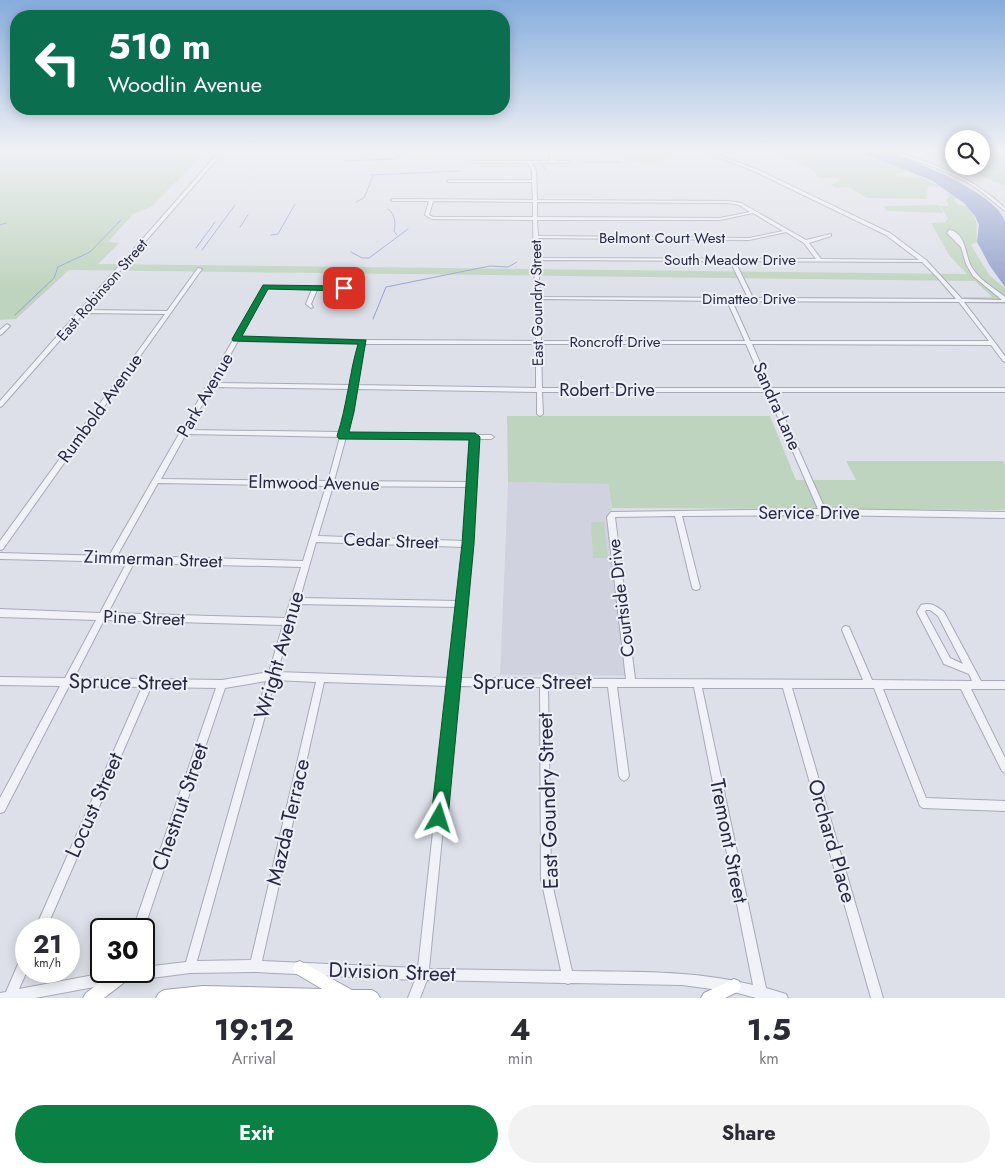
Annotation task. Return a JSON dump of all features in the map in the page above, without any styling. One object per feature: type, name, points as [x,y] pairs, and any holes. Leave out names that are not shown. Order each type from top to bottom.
[{"type":"main road","points":[[300,968],[350,997]]},
{"type":"main road","points":[[91,998],[110,983]]},
{"type":"main road","points":[[709,998],[734,986]]},
{"type":"main road","points":[[164,998],[203,993],[372,998]]},
{"type":"street","name":"East Robinson Street","points":[[0,405],[182,198]]},
{"type":"street","points":[[812,198],[888,234],[924,261],[949,285],[1005,360]]},
{"type":"street","points":[[992,198],[1005,210]]},
{"type":"street","points":[[393,200],[729,202],[740,204],[806,242],[819,260]]},
{"type":"street","points":[[431,200],[427,215],[432,218],[720,219],[754,212]]},
{"type":"street","name":"East Goundry Street","points":[[534,200],[540,414]]},
{"type":"street","name":"Belmont Court West","points":[[536,238],[749,239],[787,231]]},
{"type":"street","points":[[806,242],[830,236]]},
{"type":"street","points":[[964,248],[968,264],[977,276],[1005,300]]},
{"type":"street","name":"South Meadow Drive","points":[[536,259],[924,261]]},
{"type":"street","points":[[732,260],[751,299]]},
{"type":"street","name":"Rumbold Avenue","points":[[0,547],[200,270]]},
{"type":"street","name":"Park Avenue","points":[[112,558],[266,287],[359,289]]},
{"type":"street","points":[[311,307],[308,304],[315,288]]},
{"type":"street","name":"Dimatteo Drive","points":[[537,298],[1005,300]]},
{"type":"street","name":"Sandra Lane","points":[[729,299],[823,512]]},
{"type":"street","points":[[84,311],[169,313]]},
{"type":"street","points":[[0,333],[7,326]]},
{"type":"street","name":"Roncroff Drive","points":[[236,339],[363,342],[993,343]]},
{"type":"street","name":"Wright Avenue","points":[[190,967],[272,676],[350,412],[363,342]]},
{"type":"street","name":"Robert Drive","points":[[210,385],[539,390],[1005,390]]},
{"type":"street","points":[[183,432],[491,437]]},
{"type":"street","points":[[414,998],[423,974],[460,604],[468,544],[475,437]]},
{"type":"street","name":"Elmwood Avenue","points":[[156,481],[472,485]]},
{"type":"street","name":"Service Drive","points":[[613,514],[823,512],[1005,515]]},
{"type":"street","name":"Courtside Drive","points":[[613,514],[611,517],[631,682]]},
{"type":"street","points":[[678,514],[696,587]]},
{"type":"street","name":"Cedar Street","points":[[313,539],[468,544]]},
{"type":"street","name":"Zimmerman Street","points":[[0,556],[306,564]]},
{"type":"street","points":[[0,808],[133,558]]},
{"type":"street","points":[[295,600],[460,604]]},
{"type":"street","points":[[971,671],[947,662],[921,612],[924,607],[932,607],[941,614],[979,685]]},
{"type":"street","name":"Pine Street","points":[[0,613],[288,622]]},
{"type":"street","points":[[846,630],[873,684],[923,802],[1005,806]]},
{"type":"street","name":"Spruce Street","points":[[0,681],[222,684],[272,676],[453,682],[1005,685]]},
{"type":"street","name":"Mazda Terrace","points":[[255,966],[321,678]]},
{"type":"street","name":"Locust Street","points":[[45,918],[149,682]]},
{"type":"street","name":"East Goundry Street","points":[[544,682],[546,879],[568,978]]},
{"type":"street","points":[[612,682],[624,776]]},
{"type":"street","name":"Tremont Street","points":[[697,683],[761,995]]},
{"type":"street","name":"Chestnut Street","points":[[142,918],[222,684]]},
{"type":"street","name":"Orchard Place","points":[[786,684],[877,998]]},
{"type":"street","points":[[964,685],[1005,768]]},
{"type":"street","name":"Division Street","points":[[155,970],[190,967],[255,966],[423,974],[682,979],[734,986],[761,995],[782,998]]},
{"type":"street","points":[[6,997],[15,980]]},
{"type":"street","name":"Division Street","points":[[6,997],[90,980]]},
{"type":"shaded area","points":[[508,482],[608,484],[636,676],[500,675]]},
{"type":"green space","points":[[0,198],[160,198],[151,207],[133,214],[108,242],[119,243],[98,264],[967,274],[949,255],[931,223],[945,222],[948,218],[940,206],[949,206],[946,200],[948,198],[960,198],[954,198],[954,200],[959,205],[967,206],[976,220],[977,242],[971,245],[990,276],[1005,288],[1005,304],[967,303],[963,297],[992,297],[975,281],[69,270],[16,319],[0,320]]},
{"type":"green space","points":[[866,198],[926,198],[926,199]]},
{"type":"green space","points":[[939,205],[943,213],[888,211],[883,206]]},
{"type":"green space","points":[[507,416],[770,416],[796,480],[856,480],[846,461],[1003,461],[1005,464],[1005,510],[612,508],[608,484],[508,482]]},
{"type":"green space","points":[[591,522],[604,522],[608,558],[593,558]]},
{"type":"water","points":[[956,198],[984,198],[999,211],[1005,222],[1005,287],[990,266],[977,242],[979,225],[975,216],[964,203]]},
{"type":"waterway","points":[[356,202],[364,198]]},
{"type":"waterway","points":[[271,235],[278,234],[295,204]]},
{"type":"waterway","points":[[202,250],[235,205]]},
{"type":"waterway","points":[[388,209],[394,216],[394,231],[397,235]]},
{"type":"waterway","points":[[240,227],[248,215]]},
{"type":"waterway","points":[[15,315],[54,278],[58,267],[90,252],[121,220]]},
{"type":"waterway","points":[[196,248],[215,222]]},
{"type":"waterway","points":[[0,225],[6,223]]},
{"type":"waterway","points":[[351,252],[362,258],[369,258],[408,229]]},
{"type":"waterway","points":[[373,319],[386,287],[490,266],[508,267],[517,262]]},
{"type":"route","points":[[344,288],[266,287],[236,339],[363,342],[356,365],[350,412],[342,436],[475,437],[468,544],[460,604],[439,818]]}]
